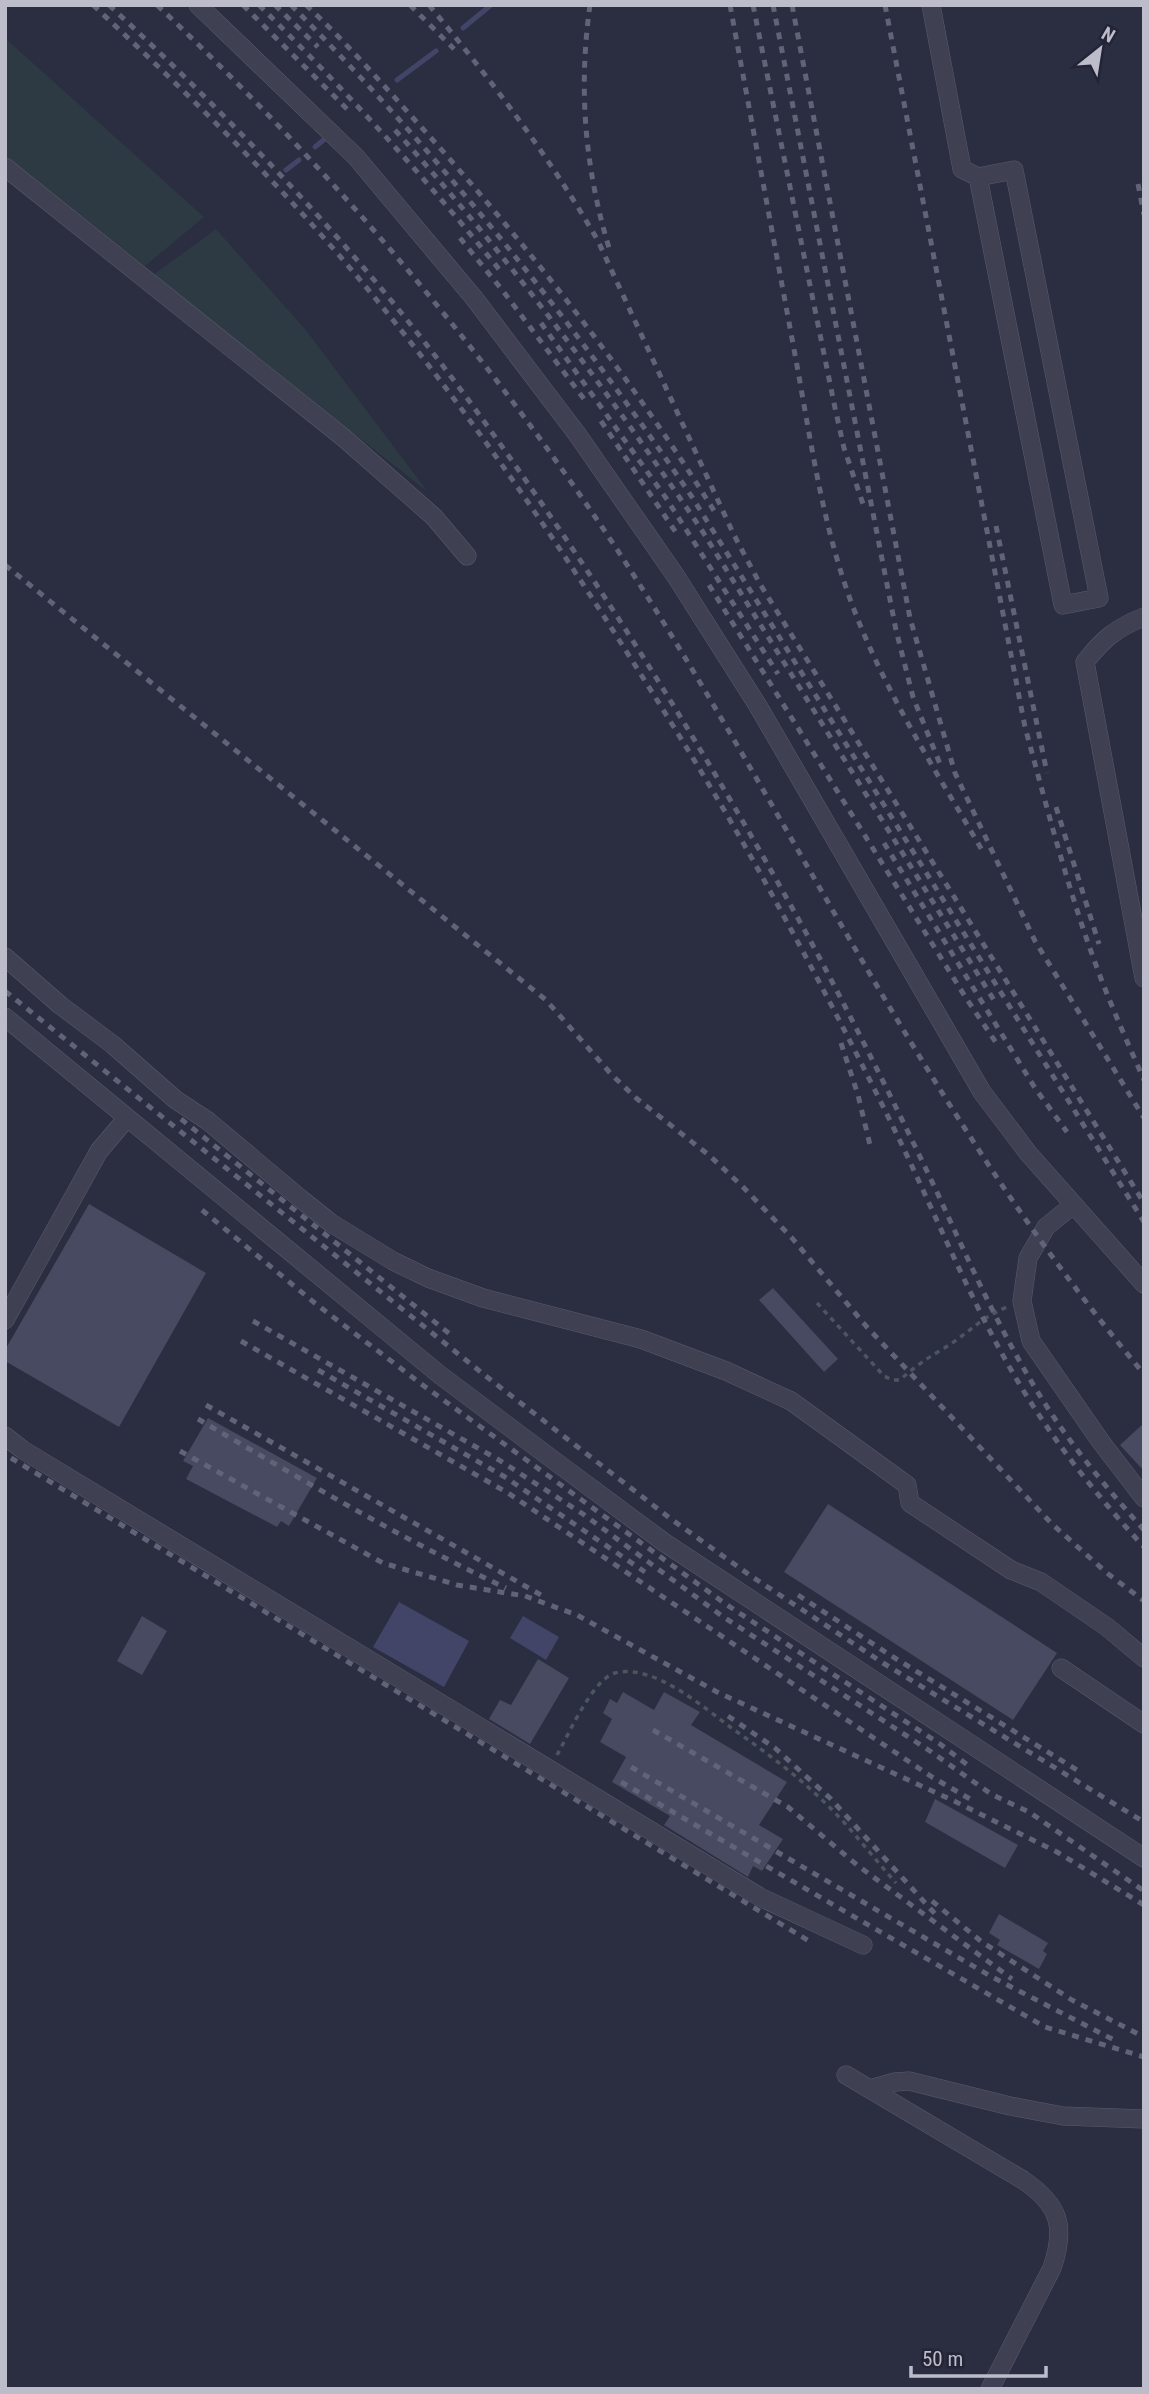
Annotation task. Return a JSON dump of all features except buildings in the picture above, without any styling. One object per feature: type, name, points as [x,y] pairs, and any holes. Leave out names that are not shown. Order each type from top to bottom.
[{"type":"lane","points":[[198,5],[356,157],[474,298],[577,434],[675,575],[758,706],[982,1092],[1028,1153],[1144,1284]]},
{"type":"lane","points":[[931,5],[962,169],[978,177],[1014,170],[1098,598],[1063,606],[978,177]]},
{"type":"lane","points":[[5,167],[344,438],[434,517],[467,556]]},
{"type":"lane","points":[[1144,617],[1120,627],[1099,644],[1085,662],[1144,978]]},
{"type":"lane","points":[[5,957],[176,1100],[208,1121],[331,1223],[393,1261],[428,1278],[483,1298],[641,1339],[726,1371],[791,1401],[907,1485],[910,1503],[1011,1570],[1041,1582],[1107,1627],[1144,1658]]},
{"type":"lane","points":[[5,1017],[440,1375],[665,1543],[1144,1858]]},
{"type":"lane","points":[[5,1320],[99,1151],[127,1118]]},
{"type":"lane","points":[[1073,1205],[1046,1227],[1028,1258],[1022,1301],[1031,1341],[1101,1442],[1144,1498]]},
{"type":"lane","points":[[5,1436],[23,1450],[761,1897],[863,1945]]},
{"type":"lane","points":[[1061,1668],[1144,1724]]},
{"type":"lane","points":[[846,2075],[1041,2192],[1057,2221],[1061,2231],[1052,2268],[990,2389]]},
{"type":"lane","points":[[870,2089],[909,2081],[1063,2116],[1144,2119]]},
{"type":"path","points":[[817,1303],[884,1376],[900,1380],[914,1366],[941,1350],[984,1317],[1022,1301]]},
{"type":"path","points":[[549,1769],[594,1690],[603,1681],[613,1674],[627,1671],[654,1678],[706,1707],[781,1763],[823,1800],[896,1883]]},
{"type":"shaded area","points":[[5,38],[204,217],[145,266],[5,155]]},
{"type":"shaded area","points":[[216,229],[305,329],[428,492],[153,275]]},
{"type":"water","points":[[399,1602],[469,1641],[444,1687],[373,1647]]},
{"type":"water","points":[[523,1616],[559,1637],[546,1660],[510,1638]]},
{"type":"waterway","points":[[463,28],[491,5]]},
{"type":"waterway","points":[[397,80],[436,51]]},
{"type":"waterway","points":[[315,147],[326,138]]},
{"type":"waterway","points":[[286,170],[299,160]]},
{"type":"railway","points":[[93,5],[222,130],[344,261],[454,399],[523,496],[661,707],[758,869],[856,1053],[974,1300],[1023,1390],[1080,1472],[1144,1547]]},
{"type":"railway","points":[[109,5],[249,142],[316,213],[380,287],[477,412],[568,542],[694,738],[810,940],[890,1096],[989,1304],[1034,1386],[1084,1459],[1144,1530]]},
{"type":"railway","points":[[157,5],[285,133],[406,267],[463,337],[571,482],[668,629],[883,996],[973,1141],[1055,1260],[1144,1374]]},
{"type":"railway","points":[[243,5],[347,109]]},
{"type":"railway","points":[[259,5],[385,136],[502,273]]},
{"type":"railway","points":[[275,5],[318,47]]},
{"type":"railway","points":[[291,5],[400,121],[503,242],[647,432],[692,497],[1144,1222]]},
{"type":"railway","points":[[306,5],[423,129],[540,267],[614,363],[716,514]]},
{"type":"railway","points":[[410,5],[454,49]]},
{"type":"railway","points":[[429,5],[519,120],[580,210],[598,241],[734,535],[760,584],[1144,1203]]},
{"type":"railway","points":[[590,5],[584,99],[586,130],[601,221],[610,251]]},
{"type":"railway","points":[[730,5],[813,453],[834,547],[853,607],[881,671],[982,850]]},
{"type":"railway","points":[[753,5],[835,408],[844,448],[863,504]]},
{"type":"railway","points":[[773,5],[896,630],[913,697],[942,769]]},
{"type":"railway","points":[[792,5],[910,618],[955,773],[1035,941],[1144,1118]]},
{"type":"railway","points":[[885,5],[1025,727],[1083,929],[1144,1080]]},
{"type":"railway","points":[[395,130],[477,226],[555,324],[701,529],[997,1005]]},
{"type":"railway","points":[[1138,184],[1144,215]]},
{"type":"railway","points":[[460,238],[584,399]]},
{"type":"railway","points":[[541,323],[666,498],[778,674]]},
{"type":"railway","points":[[601,421],[677,534]]},
{"type":"railway","points":[[996,526],[1047,773]]},
{"type":"railway","points":[[5,565],[546,1000],[611,1074],[636,1098],[710,1156],[743,1187],[792,1238],[866,1326],[1052,1524],[1107,1573],[1144,1601]]},
{"type":"railway","points":[[709,585],[999,1047]]},
{"type":"railway","points":[[1056,807],[1099,944]]},
{"type":"railway","points":[[884,843],[1035,1088],[1067,1132]]},
{"type":"railway","points":[[5,991],[487,1377],[671,1519],[751,1576],[883,1663],[1144,1822]]},
{"type":"railway","points":[[841,1043],[858,1095],[870,1145]]},
{"type":"railway","points":[[181,1119],[451,1335]]},
{"type":"railway","points":[[202,1210],[316,1304],[424,1386],[727,1605],[940,1744],[970,1767]]},
{"type":"railway","points":[[253,1321],[499,1460],[583,1514],[722,1616],[930,1751],[991,1794],[1029,1812],[1144,1891]]},
{"type":"railway","points":[[241,1341],[508,1493],[932,1777],[970,1799]]},
{"type":"railway","points":[[318,1370],[505,1477],[645,1572]]},
{"type":"railway","points":[[206,1405],[541,1595]]},
{"type":"railway","points":[[198,1419],[389,1528],[506,1588]]},
{"type":"railway","points":[[180,1451],[383,1563],[457,1585],[525,1596],[577,1615],[717,1692],[954,1801],[1057,1852],[1144,1905]]},
{"type":"railway","points":[[11,1458],[809,1941]]},
{"type":"railway","points":[[798,1595],[1077,1770]]},
{"type":"railway","points":[[728,1716],[775,1748],[831,1799],[937,1916]]},
{"type":"railway","points":[[653,1730],[788,1807],[857,1865],[1012,1979]]},
{"type":"railway","points":[[631,1767],[992,1977],[1116,2041]]},
{"type":"railway","points":[[621,1782],[1045,2027],[1144,2057]]},
{"type":"railway","points":[[932,1901],[982,1942],[1072,2000],[1144,2037]]}]
